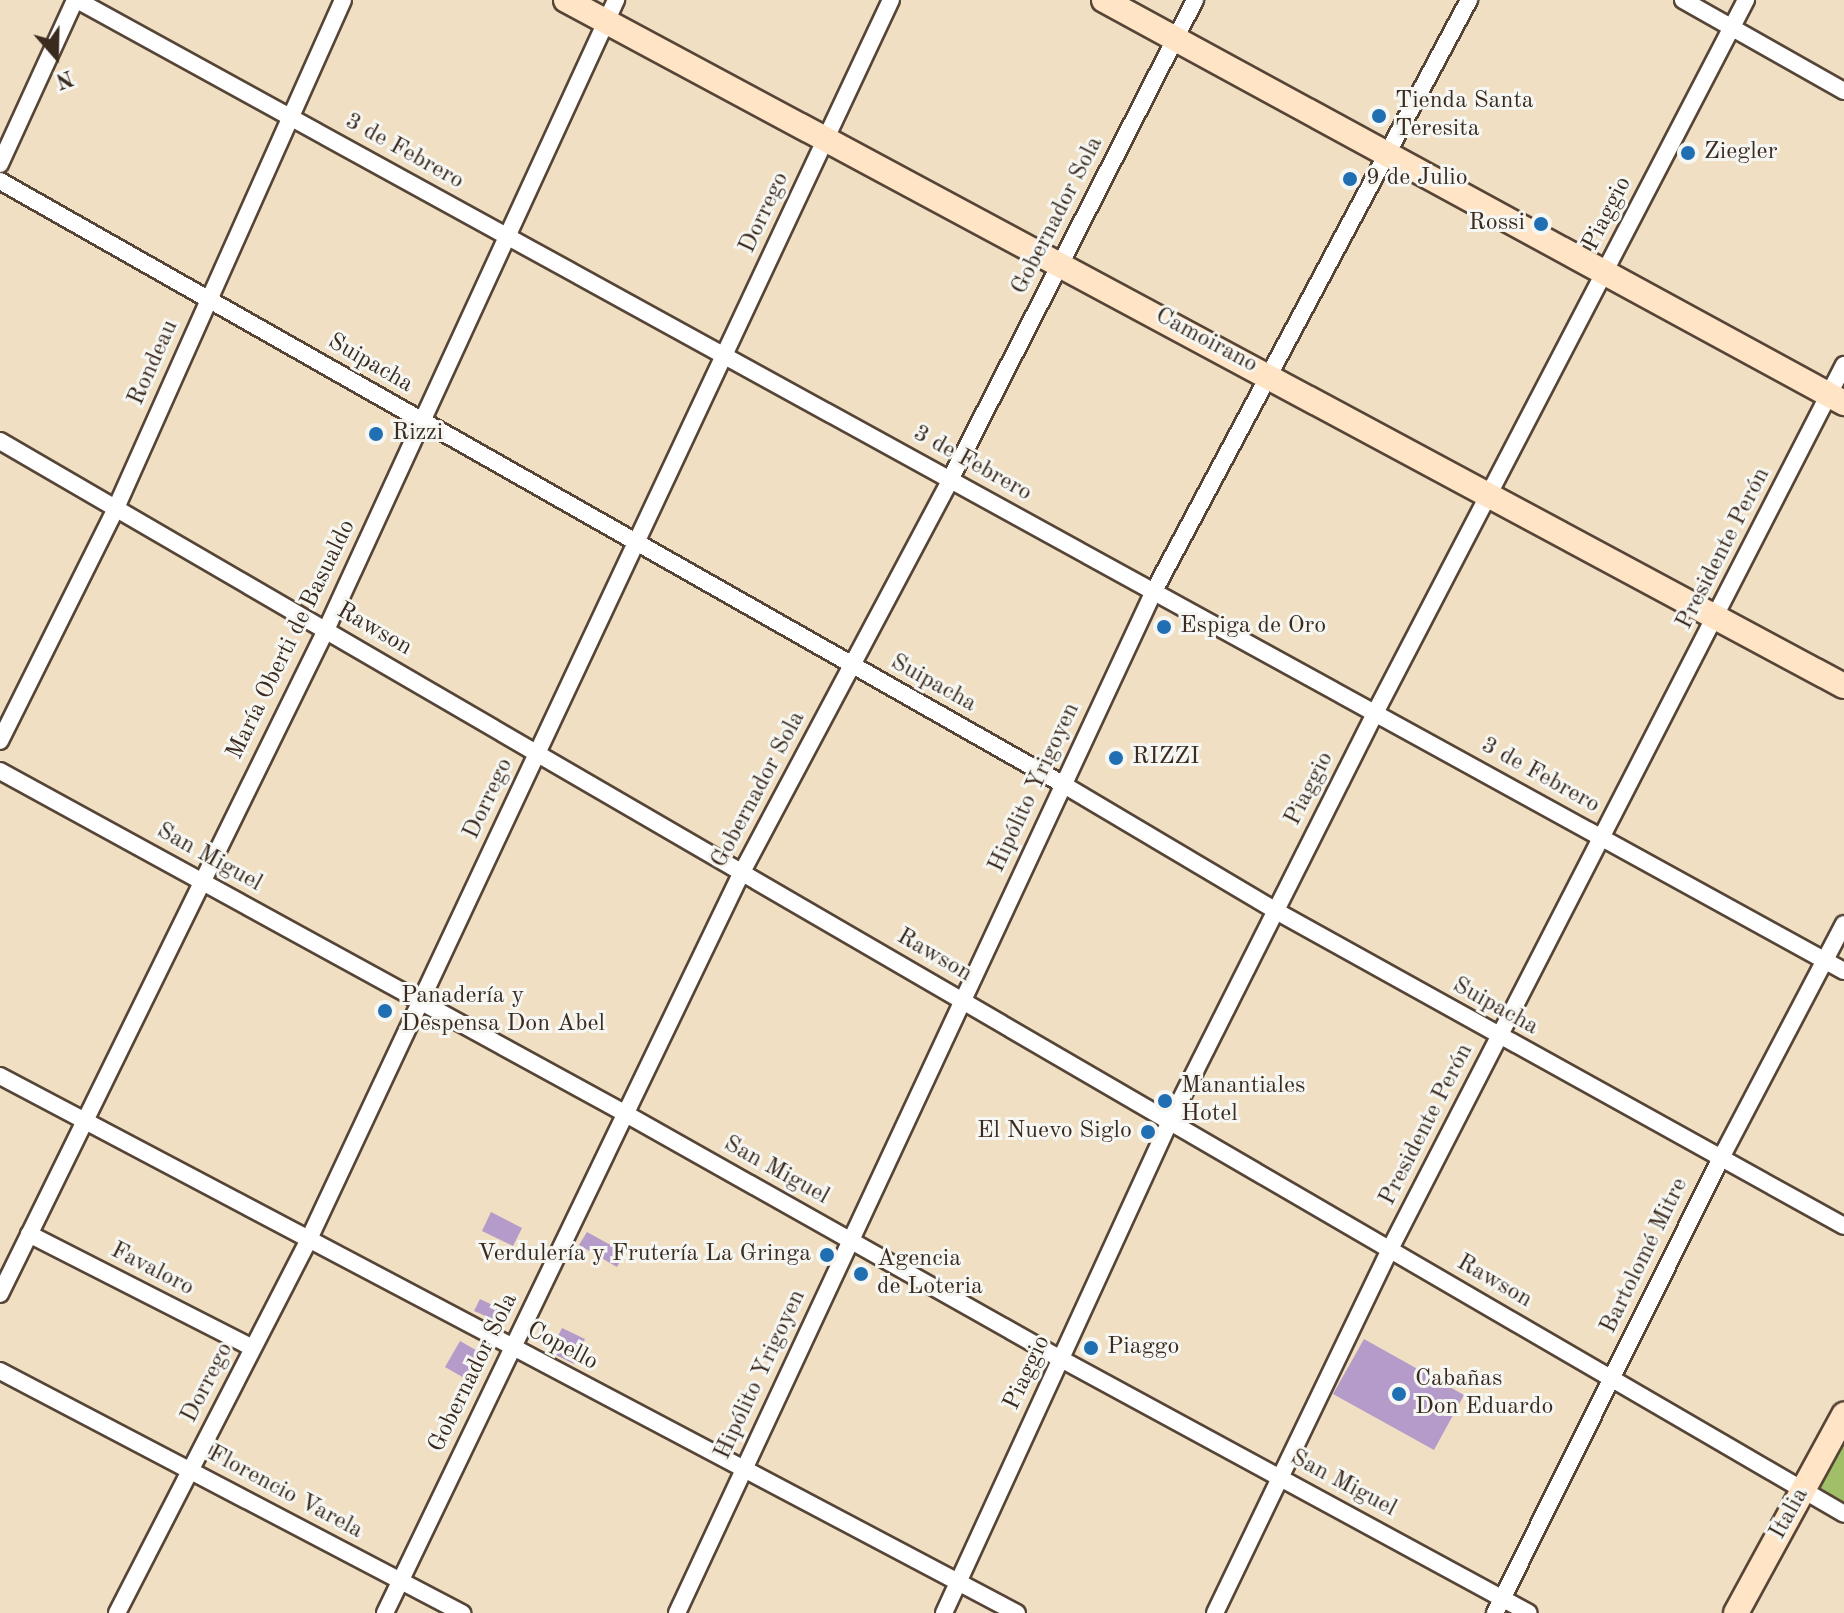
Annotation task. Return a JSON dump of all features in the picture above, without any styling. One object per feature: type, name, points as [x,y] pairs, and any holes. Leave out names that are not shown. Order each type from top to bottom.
[{"type":"street","name":"3 de Febrero","points":[[76,0],[1844,971]]},
{"type":"street","points":[[0,164],[76,0]]},
{"type":"street","name":"Rondeau","points":[[0,741],[116,508],[343,0]]},
{"type":"street","name":"Camoirano","points":[[566,0],[611,10],[826,138],[1844,686]]},
{"type":"street","name":"Dorrego","points":[[117,1613],[308,1241],[891,0]]},
{"type":"street","points":[[1104,0],[1837,399]]},
{"type":"street","name":"Gobernador Sola","points":[[385,1613],[742,872],[950,480],[1195,0]]},
{"type":"street","name":"Hipólito Yrigoyen","points":[[677,1613],[1154,591],[1469,0]]},
{"type":"street","points":[[1683,0],[1844,91]]},
{"type":"street","name":"Piaggio","points":[[944,1613],[1170,1121],[1375,713],[1746,0]]},
{"type":"street","name":"María Oberti de Basualdo","points":[[0,1294],[326,630],[611,10]]},
{"type":"street","name":"Suipacha","points":[[0,181],[1064,785],[1276,911],[1844,1226]]},
{"type":"street","name":"Presidente Perón","points":[[1215,1613],[1390,1249],[1716,617],[1837,399],[1844,365]]},
{"type":"street","name":"Rawson","points":[[0,441],[1844,1514]]},
{"type":"street","name":"San Miguel","points":[[0,771],[1281,1478],[1499,1605],[1529,1613]]},
{"type":"street","name":"Bartolomé Mitre","points":[[1499,1605],[1721,1158],[1844,924]]},
{"type":"street","name":"Copello","points":[[0,1076],[1017,1613]]},
{"type":"street","name":"Favaloro","points":[[29,1234],[253,1348]]},
{"type":"street","name":"Florencio Varela","points":[[0,1371],[462,1613]]},
{"type":"street","name":"Italia","points":[[1736,1613],[1844,1415]]},
{"type":"green space","points":[[1844,1415],[1844,1514],[1804,1490]]},
{"type":"building","points":[[491,1212],[522,1228],[513,1246],[482,1231]]},
{"type":"building","points":[[587,1232],[625,1253],[617,1267],[579,1245]]},
{"type":"building","points":[[480,1299],[501,1309],[495,1320],[474,1311]]},
{"type":"building","points":[[562,1328],[585,1339],[574,1364],[550,1352]]},
{"type":"building","name":"Cabañas Don Eduardo","points":[[1364,1339],[1464,1395],[1434,1450],[1333,1394]]},
{"type":"building","points":[[460,1341],[481,1353],[466,1379],[445,1367]]},
{"type":"place","name":"Tienda Santa Teresita","points":[[1379,116]]},
{"type":"place","name":"Ziegler","points":[[1688,153]]},
{"type":"place","name":"9 de Julio","points":[[1350,179]]},
{"type":"place","name":"Rossi","points":[[1541,224]]},
{"type":"place","name":"Rizzi","points":[[376,434]]},
{"type":"place","name":"Espiga de Oro","points":[[1164,627]]},
{"type":"place","name":"RIZZI","points":[[1116,758]]},
{"type":"place","name":"Panadería y Despensa Don Abel","points":[[385,1011]]},
{"type":"place","name":"Manantiales Hotel","points":[[1165,1101]]},
{"type":"place","name":"El Nuevo Siglo","points":[[1148,1132]]},
{"type":"place","name":"Verdulería y Frutería La Gringa","points":[[827,1255]]},
{"type":"place","name":"Agencia de Loteria","points":[[861,1274]]},
{"type":"place","name":"Piaggo","points":[[1091,1348]]},
{"type":"place","name":"Cabañas Don Eduardo","points":[[1399,1394]]}]
